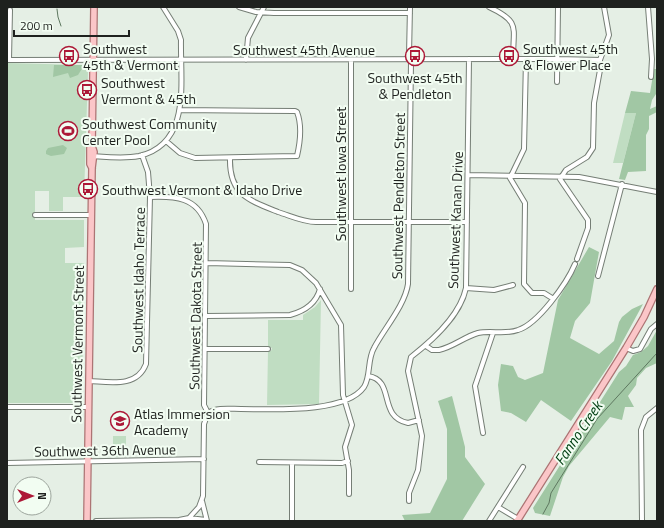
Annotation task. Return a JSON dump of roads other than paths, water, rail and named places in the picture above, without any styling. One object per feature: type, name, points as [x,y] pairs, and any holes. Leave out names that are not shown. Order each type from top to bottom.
[{"type":"main road","name":"Southwest Vermont Street","points":[[87,521],[92,168],[90,148],[92,146],[94,7]]},
{"type":"main road","points":[[518,520],[626,348],[644,317],[657,289]]},
{"type":"street","points":[[92,156],[128,157],[142,155],[155,149],[166,141],[174,129],[180,110],[181,36],[163,7]]},
{"type":"street","points":[[239,7],[261,12],[410,13]]},
{"type":"street","points":[[246,60],[248,38],[264,7]]},
{"type":"street","name":"Southwest Pendleton Street","points":[[368,376],[372,351],[407,290],[409,221],[410,7]]},
{"type":"street","points":[[489,7],[506,15],[512,23],[513,59]]},
{"type":"street","points":[[557,82],[558,7]]},
{"type":"street","points":[[577,259],[588,228],[588,220],[584,211],[562,183],[562,176],[566,170],[587,157],[593,148],[594,103],[600,70],[600,60],[609,35],[604,7]]},
{"type":"street","points":[[648,7],[654,59],[651,77]]},
{"type":"street","points":[[8,60],[10,10]]},
{"type":"street","name":"Southwest Kanan Drive","points":[[408,501],[408,495],[420,464],[422,436],[408,369],[411,357],[426,346],[443,329],[457,307],[466,288],[469,59]]},
{"type":"street","points":[[526,59],[524,149],[522,156],[510,175],[510,182],[525,203],[524,284],[532,293],[544,293],[552,298]]},
{"type":"street","name":"Southwest 45th Avenue","points":[[8,60],[600,60]]},
{"type":"street","name":"Southwest Iowa Street","points":[[351,60],[351,289]]},
{"type":"street","points":[[166,141],[177,151],[190,157],[230,158],[297,156],[299,143],[299,120],[297,112],[289,110],[180,110]]},
{"type":"street","name":"Southwest Idaho Terrace","points":[[89,381],[130,381],[139,376],[146,364],[150,197],[148,172],[142,155]]},
{"type":"street","points":[[230,158],[230,173],[234,184],[241,194],[249,200],[307,222],[467,222]]},
{"type":"street","points":[[468,175],[562,176],[622,184],[657,192]]},
{"type":"street","points":[[598,276],[622,184]]},
{"type":"street","name":"Southwest Dakota Street","points":[[150,197],[180,198],[187,200],[197,208],[205,220],[207,228],[204,405],[208,413],[204,421],[202,501],[206,520]]},
{"type":"street","points":[[34,215],[91,215]]},
{"type":"street","points":[[207,263],[290,265],[310,276],[320,289],[341,325],[344,399],[352,425],[345,447],[348,461],[349,494]]},
{"type":"street","points":[[426,346],[432,350],[439,350],[479,333],[515,331],[526,327],[534,320],[552,298],[575,264]]},
{"type":"street","points":[[466,288],[494,290],[512,285]]},
{"type":"street","points":[[206,316],[284,316],[294,314],[310,306],[316,300],[320,289]]},
{"type":"street","points":[[626,348],[633,351],[640,349],[651,329],[657,324]]},
{"type":"street","points":[[483,433],[475,386],[494,333]]},
{"type":"street","points":[[205,349],[268,349]]},
{"type":"street","points":[[208,413],[221,409],[311,408],[344,399],[361,390],[366,383],[368,376],[376,379],[382,386],[386,393],[389,410],[394,416],[408,423],[419,420]]},
{"type":"street","points":[[7,406],[88,407]]},
{"type":"street","points":[[642,521],[641,430],[643,421],[657,408]]},
{"type":"street","name":"Southwest 36th Avenue","points":[[7,463],[204,459]]},
{"type":"street","points":[[259,462],[342,463],[348,461]]},
{"type":"street","points":[[292,463],[292,521]]},
{"type":"street","points":[[489,521],[523,467]]},
{"type":"street","points":[[189,518],[202,501]]},
{"type":"street","points":[[498,507],[518,520]]},
{"type":"street","points":[[96,521],[179,520],[189,518],[206,520]]},
{"type":"waterway","points":[[57,9],[61,26]]},
{"type":"waterway","name":"Fanno Creek","points":[[543,514],[549,503],[551,493],[597,419],[657,353]]},
{"type":"place","name":"Southwest 45th & Vermont","points":[[69,56]]},
{"type":"place","name":"Southwest 45th & Pendleton","points":[[415,56]]},
{"type":"place","name":"Southwest 45th & Flower Place","points":[[509,56]]},
{"type":"place","name":"Southwest Vermont & 45th","points":[[87,90]]},
{"type":"place","name":"Southwest Community Center Pool","points":[[68,131]]},
{"type":"place","name":"Southwest Vermont & Idaho Drive","points":[[88,189]]},
{"type":"place","name":"Atlas Immersion Academy","points":[[120,421]]}]
